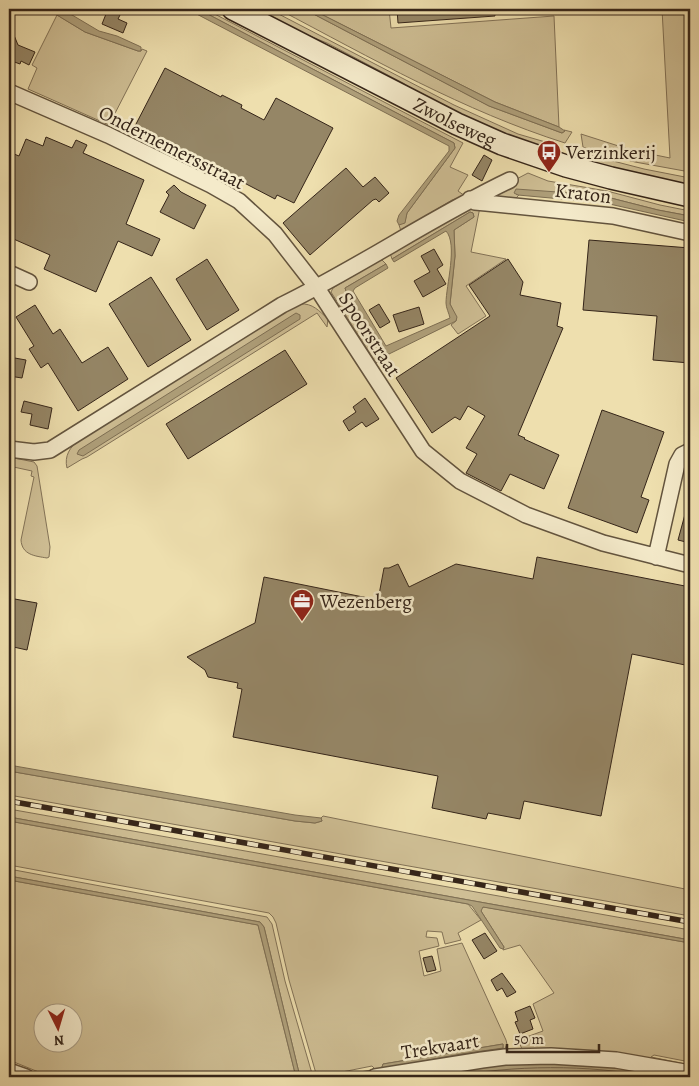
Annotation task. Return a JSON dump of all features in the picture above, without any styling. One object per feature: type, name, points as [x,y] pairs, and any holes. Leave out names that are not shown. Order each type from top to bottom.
[{"type":"main road","name":"Zwolseweg","points":[[233,9],[432,111],[502,144],[566,166],[648,188],[690,196]]},
{"type":"street","name":"Ondernemersstraat","points":[[9,92],[108,134],[211,185],[239,202],[275,234],[317,288]]},
{"type":"street","points":[[317,288],[470,199],[510,180]]},
{"type":"street","name":"Kraton","points":[[470,199],[475,202],[612,216],[690,233]]},
{"type":"street","points":[[9,273],[29,282]]},
{"type":"street","name":"Spoorstraat","points":[[9,449],[34,452],[50,450],[282,305],[317,288],[401,420],[423,451],[460,482],[526,515],[602,543],[690,565]]},
{"type":"street","points":[[656,557],[677,464],[682,455],[690,451]]},
{"type":"street","name":"Trekvaart","points":[[375,1077],[505,1057],[551,1056],[616,1060],[690,1073]]},
{"type":"street","points":[[9,1071],[26,1077]]},
{"type":"shaded area","points":[[198,9],[205,9],[463,143],[450,167],[468,175],[458,191],[465,196],[452,200],[401,231],[399,225],[405,221],[407,213],[455,148],[454,143]]},
{"type":"shaded area","points":[[249,9],[269,9],[454,105],[518,134],[559,146],[547,150],[518,141],[422,96],[403,83],[327,43],[275,22]]},
{"type":"shaded area","points":[[278,9],[304,9],[489,106],[562,133],[564,130],[572,132],[565,143],[491,115],[418,82]]},
{"type":"shaded area","points":[[311,9],[389,9],[391,28],[554,16],[559,127],[495,102]]},
{"type":"shaded area","points":[[662,9],[690,9],[690,172],[635,162],[583,147],[581,134],[631,150],[670,158]]},
{"type":"shaded area","points":[[57,15],[85,32],[138,51],[142,49],[147,51],[109,125],[28,89],[37,68],[32,65]]},
{"type":"shaded area","points":[[586,154],[644,169],[690,178],[690,189],[594,166],[588,161]]},
{"type":"shaded area","points":[[528,173],[548,181],[607,191],[690,211],[690,216],[599,195],[516,194],[519,195],[514,200],[486,195]]},
{"type":"shaded area","points":[[480,207],[471,252],[506,259],[466,286],[486,316],[458,334],[451,325],[456,321],[456,317],[450,304],[455,256],[454,230],[474,217],[473,213],[470,212],[392,259],[390,253],[468,208]]},
{"type":"shaded area","points":[[379,260],[386,264],[345,288],[378,345],[384,353],[389,354],[376,363],[331,292],[333,288]]},
{"type":"shaded area","points":[[300,304],[309,305],[319,310],[328,319],[327,327],[317,313],[67,468],[68,452],[79,440],[290,308]]},
{"type":"shaded area","points":[[9,457],[34,462],[37,466],[50,547],[49,557],[47,558],[30,554],[22,545],[21,540],[34,477],[31,476],[32,471],[9,466]]},
{"type":"shaded area","points":[[9,771],[295,821],[315,823],[322,821],[321,818],[323,816],[690,890],[690,916],[9,795]]},
{"type":"shaded area","points":[[9,809],[690,930],[690,940],[9,817]]},
{"type":"shaded area","points":[[9,821],[468,904],[481,920],[458,933],[461,940],[445,944],[442,932],[427,931],[426,937],[437,938],[439,946],[419,951],[424,976],[441,971],[437,949],[462,943],[507,1044],[503,1053],[357,1077],[332,1077],[374,1068],[372,1066],[317,1077],[289,980],[276,923],[269,913],[9,865]],"holes":[[[503,1044],[503,1048],[385,1068],[382,1067],[383,1064]]]},
{"type":"shaded area","points":[[9,869],[267,917],[272,924],[285,981],[313,1077],[300,1077],[264,927],[260,922],[9,876]]},
{"type":"shaded area","points":[[9,880],[258,925],[296,1077],[51,1077],[9,1060]]},
{"type":"shaded area","points":[[481,908],[690,943],[690,1062],[654,1055],[651,1057],[690,1065],[690,1070],[522,1049],[518,1040],[543,1031],[533,1004],[554,993],[520,945],[503,950],[504,947],[481,911]]},
{"type":"water","points":[[47,9],[62,9],[99,31],[117,36],[141,47],[141,51],[85,32]]},
{"type":"water","points":[[187,9],[198,9],[454,143],[455,148],[407,213],[405,223],[399,225],[397,221],[399,215],[449,151],[449,146]]},
{"type":"water","points":[[304,9],[311,9],[495,102],[565,131],[562,133],[489,106]]},
{"type":"water","points":[[516,189],[599,195],[690,216],[690,222],[605,203],[518,195],[514,193]]},
{"type":"water","points":[[470,212],[473,213],[474,217],[454,230],[455,256],[450,304],[457,317],[456,321],[389,354],[384,353],[345,288],[386,264],[388,268],[353,291],[386,346],[450,318],[446,307],[446,296],[451,245],[446,231],[394,262],[392,259]]},
{"type":"water","points":[[296,313],[300,315],[300,319],[83,456],[77,454],[79,450]]},
{"type":"water","points":[[9,765],[321,818],[322,821],[315,823],[295,821],[9,771]]},
{"type":"water","points":[[9,817],[690,940],[690,943],[483,907],[481,911],[504,947],[503,949],[500,948],[472,906],[468,904],[9,821]]},
{"type":"water","points":[[9,876],[260,922],[264,927],[300,1077],[296,1077],[258,925],[9,880]]},
{"type":"water","points":[[503,1044],[503,1048],[382,1067],[383,1064]]},
{"type":"water","points":[[531,1062],[602,1064],[677,1077],[419,1077],[492,1065]]},
{"type":"building","points":[[108,9],[123,9],[118,19],[127,23],[123,33],[102,24]]},
{"type":"building","points":[[397,9],[494,9],[495,16],[398,23]]},
{"type":"building","points":[[9,23],[18,45],[35,52],[29,65],[21,61],[20,64],[9,60]]},
{"type":"building","points":[[165,68],[221,97],[222,95],[242,105],[241,108],[264,120],[276,98],[333,128],[294,203],[277,195],[275,199],[135,126]]},
{"type":"building","points":[[46,137],[72,148],[76,140],[87,145],[83,153],[144,180],[126,224],[160,239],[152,256],[118,241],[96,292],[44,269],[50,255],[9,237],[9,152],[19,156],[26,139],[43,146]]},
{"type":"building","points":[[484,155],[492,160],[482,181],[472,175]]},
{"type":"building","points":[[346,168],[363,187],[375,177],[389,193],[379,202],[376,199],[373,200],[310,255],[283,223]]},
{"type":"building","points":[[174,185],[181,192],[206,205],[194,229],[160,212],[169,195],[166,192]]},
{"type":"building","points":[[589,240],[690,248],[690,363],[653,360],[657,316],[583,310]]},
{"type":"building","points":[[434,249],[443,265],[437,269],[446,284],[423,297],[414,281],[430,272],[421,256]]},
{"type":"building","points":[[207,259],[239,310],[207,330],[176,279]]},
{"type":"building","points":[[508,259],[523,282],[520,295],[561,303],[557,326],[563,328],[518,435],[559,455],[544,489],[510,474],[501,491],[466,473],[477,454],[466,448],[485,416],[468,406],[460,420],[455,417],[432,433],[396,378],[490,316],[469,285]]},
{"type":"building","points":[[151,277],[191,340],[148,367],[109,304]]},
{"type":"building","points":[[379,304],[390,322],[380,328],[369,310]]},
{"type":"building","points":[[35,305],[53,334],[60,329],[82,363],[108,347],[128,379],[78,411],[48,363],[41,368],[29,349],[34,346],[16,317]]},
{"type":"building","points":[[419,307],[424,324],[399,332],[393,315]]},
{"type":"building","points":[[285,350],[307,384],[188,459],[166,424]]},
{"type":"building","points":[[9,357],[26,360],[22,378],[9,376]]},
{"type":"building","points":[[365,398],[379,419],[366,427],[362,422],[349,431],[343,421],[356,412],[353,407]]},
{"type":"building","points":[[24,401],[52,408],[48,429],[30,425],[32,414],[21,412]]},
{"type":"building","points":[[602,410],[664,432],[641,497],[649,500],[637,533],[568,508]]},
{"type":"building","points":[[687,507],[690,507],[690,543],[678,540]]},
{"type":"building","points":[[537,557],[690,587],[690,666],[632,654],[601,816],[524,801],[520,819],[488,813],[486,819],[432,808],[438,776],[233,737],[242,689],[237,688],[238,683],[208,677],[205,670],[187,657],[255,623],[264,577],[378,600],[384,568],[398,564],[409,587],[456,564],[533,579]]},
{"type":"building","points":[[9,598],[37,603],[27,650],[9,646]]},
{"type":"building","points":[[485,933],[497,951],[484,959],[472,940]]},
{"type":"building","points":[[432,956],[436,970],[427,972],[423,958]]},
{"type":"building","points":[[502,973],[516,992],[507,997],[502,988],[497,991],[491,980]]},
{"type":"building","points":[[530,1006],[535,1018],[530,1020],[533,1029],[520,1034],[515,1022],[518,1021],[515,1012]]},
{"type":"railway","points":[[9,801],[690,922]]},
{"type":"place","name":"Verzinkerij","points":[[549,173]]},
{"type":"place","name":"Wezenberg","points":[[302,622]]}]
